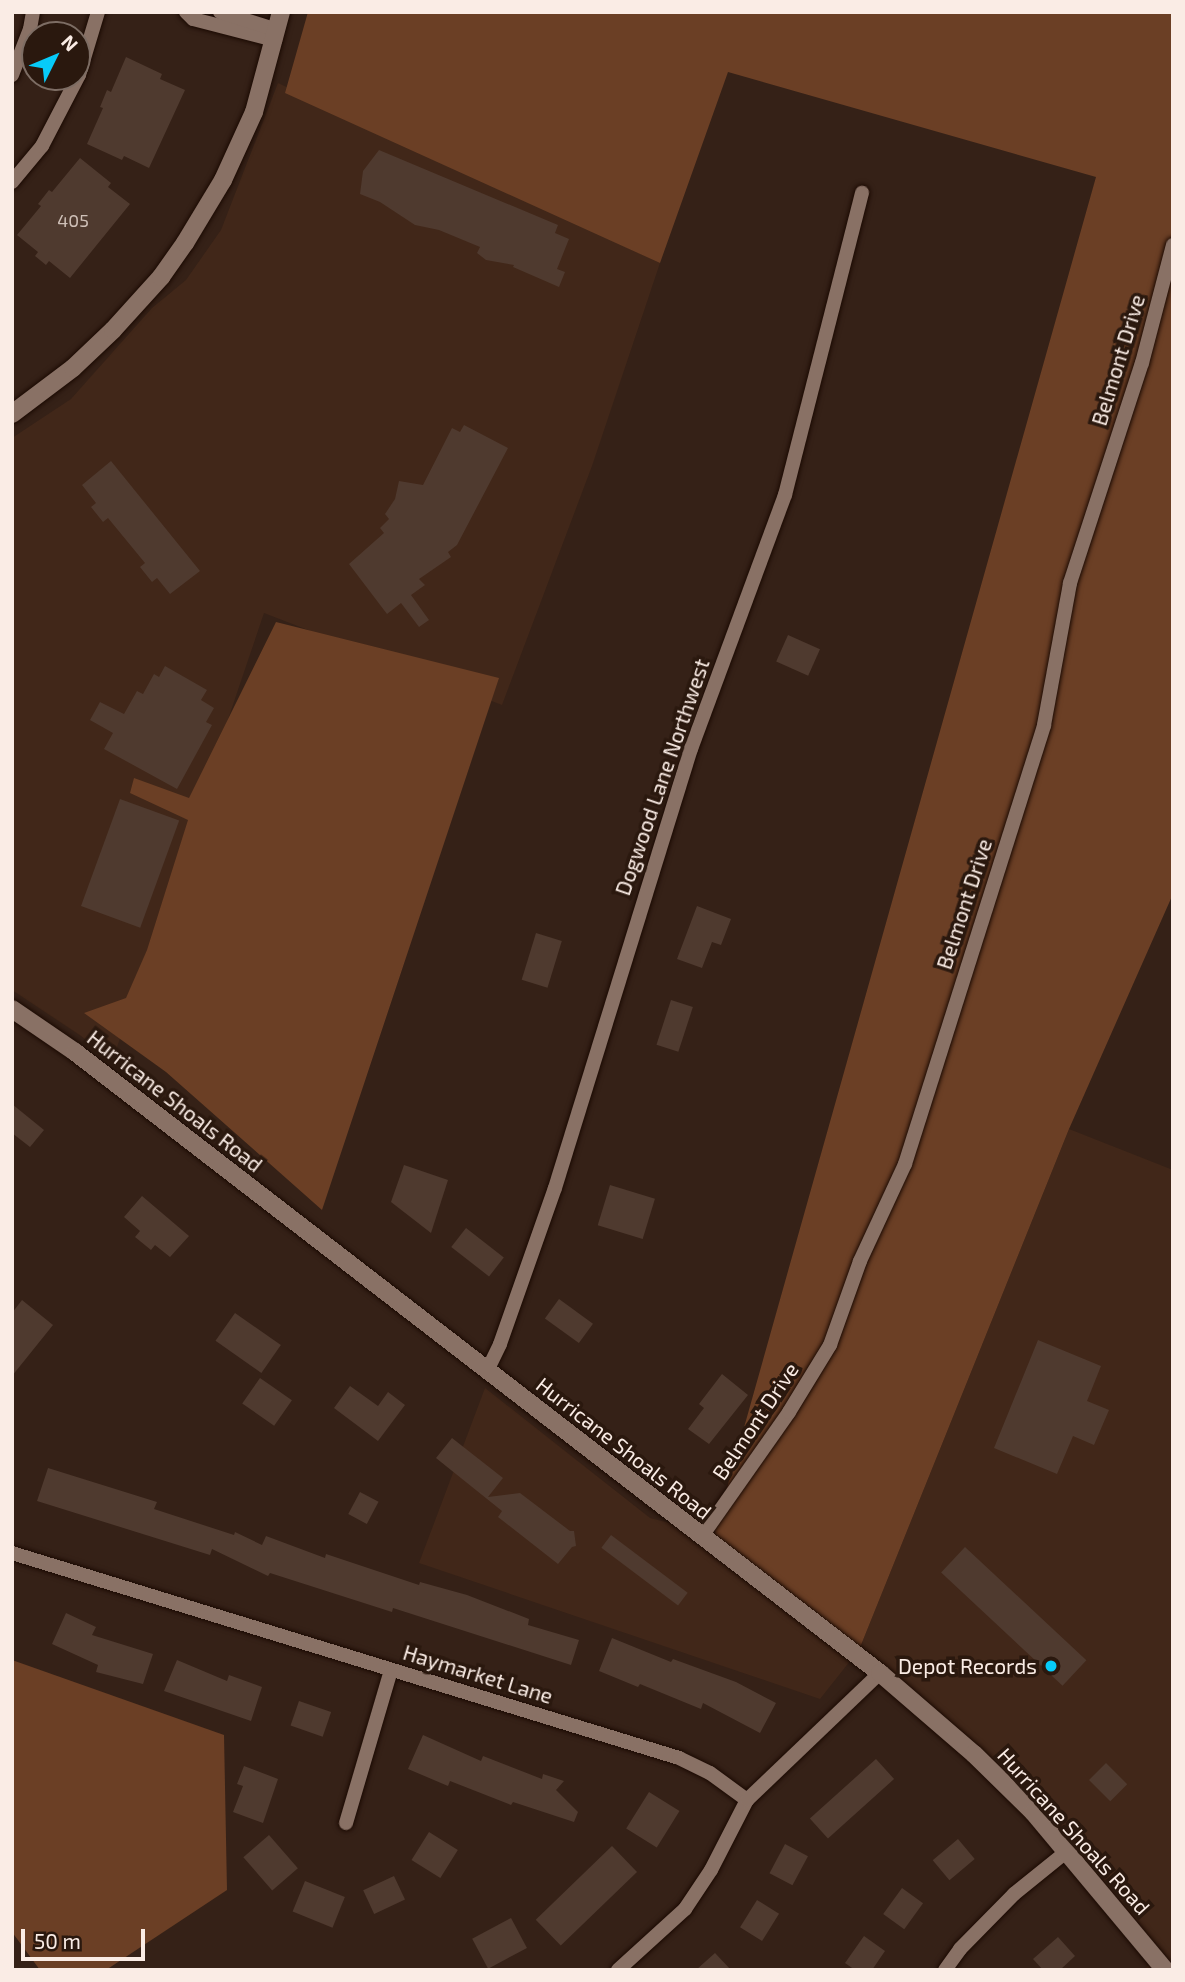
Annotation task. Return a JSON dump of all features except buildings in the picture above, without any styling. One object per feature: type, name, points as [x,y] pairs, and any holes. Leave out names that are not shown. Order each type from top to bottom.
[{"type":"street","points":[[12,75],[30,29],[33,12]]},
{"type":"street","points":[[12,182],[42,146],[79,75],[98,12]]},
{"type":"street","points":[[186,12],[193,19],[278,27]]},
{"type":"street","points":[[220,12],[278,27]]},
{"type":"street","points":[[12,414],[73,368],[113,330],[161,277],[185,243],[223,180],[254,112],[278,27]]},
{"type":"street","name":"Dogwood Lane Northwest","points":[[486,1371],[499,1343],[555,1188],[691,749],[785,495],[862,193]]},
{"type":"street","name":"Belmont Drive","points":[[702,1536],[789,1412],[830,1345],[860,1261],[905,1164],[1044,725],[1070,583],[1142,363],[1173,245]]},
{"type":"street","name":"Hurricane Shoals Road","points":[[12,1009],[75,1052],[880,1673],[974,1754],[1033,1812],[1166,1970]]},
{"type":"street","name":"Haymarket Lane","points":[[12,1553],[679,1758],[710,1773],[747,1800]]},
{"type":"street","points":[[346,1823],[391,1670]]},
{"type":"street","points":[[618,1970],[685,1909],[711,1870],[747,1800],[880,1673]]},
{"type":"street","points":[[945,1970],[960,1949],[1014,1894],[1066,1852]]},
{"type":"shaded area","points":[[308,12],[1173,12],[1173,894],[1069,1129],[859,1650],[714,1534],[1096,177],[728,72],[660,263],[285,93]]},
{"type":"shaded area","points":[[278,83],[660,263],[592,466],[502,705],[264,613],[112,1062],[81,1036],[12,990],[12,438],[71,399],[152,308],[186,280],[221,230]]},
{"type":"shaded area","points":[[276,622],[499,678],[322,1210],[166,1072],[84,1013],[126,998],[147,950],[188,820],[130,793],[134,778],[189,798]]},
{"type":"shaded area","points":[[1069,1129],[1173,1170],[1173,1970],[1144,1970],[1156,1957],[887,1672],[858,1651],[820,1699],[419,1563],[485,1388],[650,1518],[714,1534],[859,1650]]},
{"type":"shaded area","points":[[12,1660],[224,1735],[227,1890],[106,1970],[40,1970],[12,1932]]},
{"type":"place","name":"Depot Records","points":[[1051,1666]]}]
